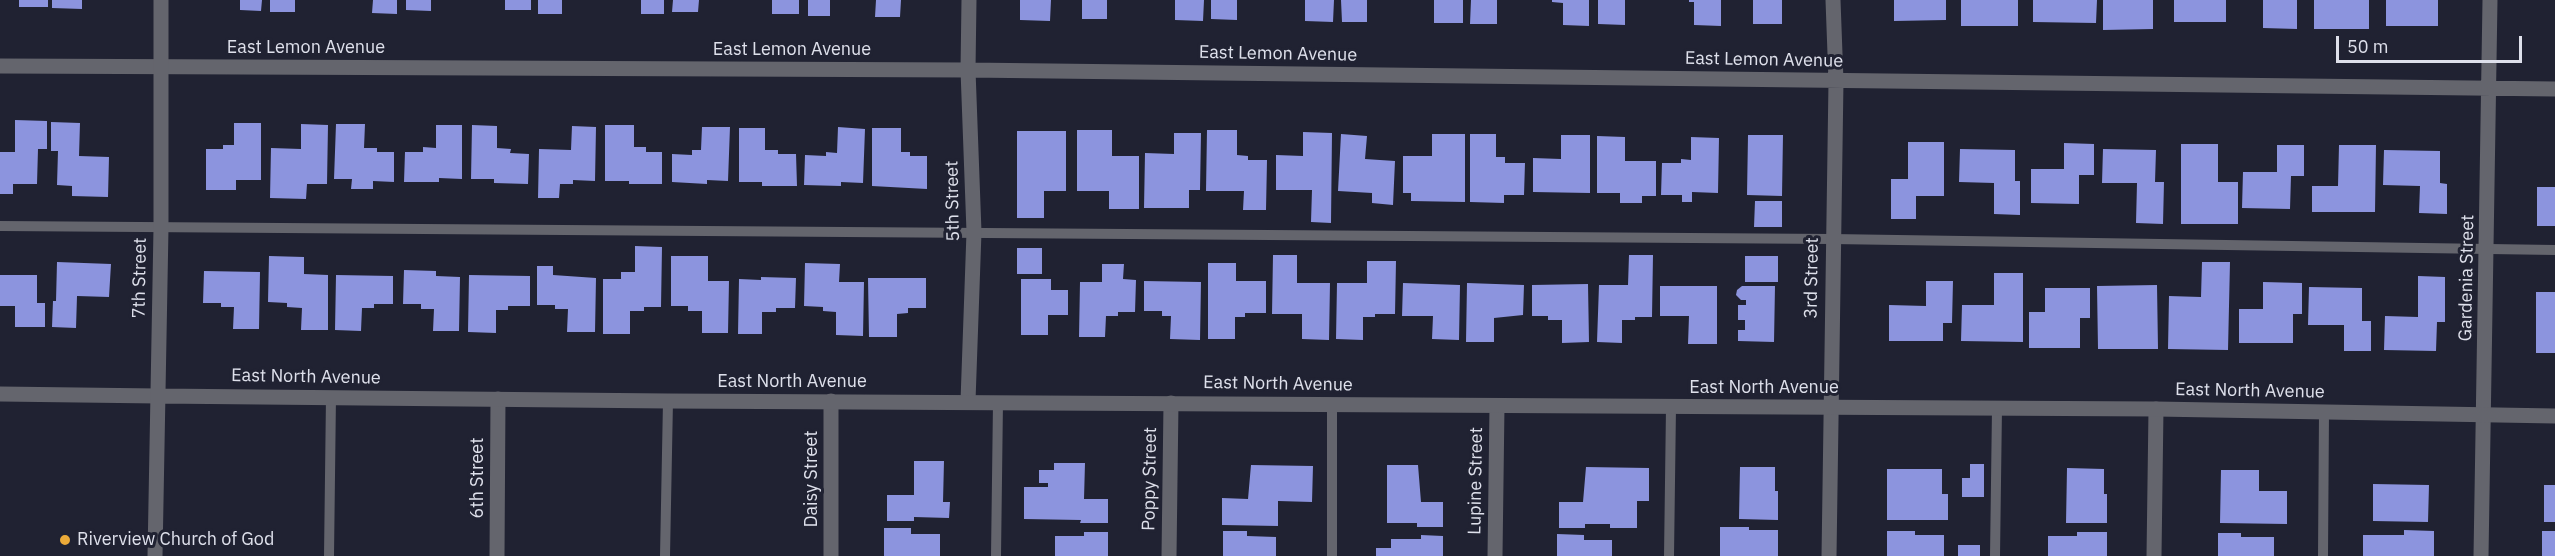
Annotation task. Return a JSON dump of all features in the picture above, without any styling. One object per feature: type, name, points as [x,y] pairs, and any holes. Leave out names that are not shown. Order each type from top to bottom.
[{"type":"street","name":"7th Street","points":[[155,556],[161,228],[161,0]]},
{"type":"street","name":"5th Street","points":[[968,401],[974,232],[968,70],[969,0]]},
{"type":"street","name":"3rd Street","points":[[1829,556],[1836,81],[1833,0]]},
{"type":"street","name":"Gardenia Street","points":[[2481,556],[2490,0]]},
{"type":"street","name":"East Lemon Avenue","points":[[0,66],[968,70],[2555,89]]},
{"type":"street","name":"East North Avenue","points":[[0,394],[668,401],[2156,409],[2555,416]]},
{"type":"street","name":"6th Street","points":[[497,556],[498,399]]},
{"type":"street","name":"Daisy Street","points":[[831,401],[831,556]]},
{"type":"street","name":"Poppy Street","points":[[1169,556],[1171,403]]},
{"type":"street","name":"Lupine Street","points":[[1495,556],[1497,406]]},
{"type":"street","points":[[2154,556],[2156,409]]},
{"type":"lane","points":[[0,226],[1832,239],[2555,250]]},
{"type":"lane","points":[[329,556],[331,396]]},
{"type":"lane","points":[[665,556],[668,401]]},
{"type":"lane","points":[[996,556],[998,402]]},
{"type":"lane","points":[[1332,404],[1332,556]]},
{"type":"lane","points":[[1669,556],[1671,407]]},
{"type":"lane","points":[[1995,556],[1997,408]]},
{"type":"lane","points":[[2323,556],[2324,412]]},
{"type":"building","points":[[19,0],[48,0],[48,7],[19,7]]},
{"type":"building","points":[[52,0],[82,0],[82,9],[52,8]]},
{"type":"building","points":[[240,0],[262,0],[261,11],[240,10]]},
{"type":"building","points":[[270,0],[295,0],[295,12],[270,12]]},
{"type":"building","points":[[373,0],[397,0],[397,14],[372,13]]},
{"type":"building","points":[[406,0],[431,0],[431,11],[406,10]]},
{"type":"building","points":[[505,0],[531,0],[531,10],[505,10]]},
{"type":"building","points":[[538,0],[562,0],[562,14],[538,14]]},
{"type":"building","points":[[641,0],[664,0],[664,14],[641,14]]},
{"type":"building","points":[[673,0],[699,0],[698,12],[672,12]]},
{"type":"building","points":[[772,0],[799,0],[799,14],[772,14]]},
{"type":"building","points":[[808,0],[830,0],[830,16],[808,16]]},
{"type":"building","points":[[876,0],[901,0],[900,17],[875,17]]},
{"type":"building","points":[[1020,0],[1051,0],[1050,21],[1020,20]]},
{"type":"building","points":[[1082,0],[1107,0],[1107,19],[1082,19]]},
{"type":"building","points":[[1175,0],[1204,0],[1203,21],[1175,20]]},
{"type":"building","points":[[1211,0],[1237,0],[1237,20],[1211,19]]},
{"type":"building","points":[[1305,0],[1334,0],[1333,22],[1305,21]]},
{"type":"building","points":[[1341,0],[1367,0],[1367,22],[1342,22]]},
{"type":"building","points":[[1434,0],[1463,0],[1463,23],[1434,23]]},
{"type":"building","points":[[1471,0],[1497,0],[1497,24],[1470,24]]},
{"type":"building","points":[[1552,0],[1589,0],[1589,26],[1563,25],[1563,3],[1552,2]]},
{"type":"building","points":[[1598,0],[1625,0],[1625,25],[1598,24]]},
{"type":"building","points":[[1689,0],[1721,0],[1721,26],[1694,25],[1694,2],[1689,2]]},
{"type":"building","points":[[1753,0],[1782,0],[1782,24],[1753,24]]},
{"type":"building","points":[[1894,0],[1946,0],[1946,20],[1894,21]]},
{"type":"building","points":[[1961,0],[2018,0],[2018,26],[1961,26]]},
{"type":"building","points":[[2033,0],[2097,0],[2096,23],[2033,22]]},
{"type":"building","points":[[2103,0],[2153,0],[2153,29],[2103,30]]},
{"type":"building","points":[[2174,0],[2226,0],[2226,22],[2174,22]]},
{"type":"building","points":[[2263,0],[2297,0],[2297,29],[2263,28]]},
{"type":"building","points":[[2314,0],[2369,0],[2369,29],[2314,29]]},
{"type":"building","points":[[2386,0],[2438,0],[2438,26],[2386,26]]},
{"type":"building","points":[[15,120],[47,121],[47,149],[38,149],[37,184],[13,184],[13,194],[0,194],[0,152],[15,152]]},
{"type":"building","points":[[51,122],[80,123],[79,156],[109,157],[108,197],[72,196],[72,186],[57,185],[58,151],[51,151]]},
{"type":"building","points":[[234,123],[261,123],[261,180],[236,180],[236,190],[206,190],[206,149],[223,149],[223,145],[234,145]]},
{"type":"building","points":[[301,124],[328,125],[327,184],[307,184],[306,199],[270,198],[271,148],[301,149]]},
{"type":"building","points":[[336,124],[365,124],[364,148],[377,148],[377,152],[394,152],[394,182],[373,181],[373,189],[351,189],[352,179],[334,179]]},
{"type":"building","points":[[436,125],[462,125],[462,179],[439,178],[439,182],[404,182],[405,152],[423,152],[423,147],[436,148]]},
{"type":"building","points":[[472,125],[497,126],[497,148],[511,149],[510,153],[529,154],[528,184],[494,183],[494,179],[471,179]]},
{"type":"building","points":[[605,125],[634,125],[634,147],[646,147],[646,152],[662,152],[662,184],[605,181]]},
{"type":"building","points":[[572,126],[596,127],[595,181],[573,180],[573,184],[560,184],[559,198],[538,198],[539,149],[571,150]]},
{"type":"building","points":[[702,127],[730,127],[728,181],[707,180],[707,184],[672,182],[672,154],[692,155],[692,150],[701,150]]},
{"type":"building","points":[[838,127],[865,129],[863,183],[841,182],[841,186],[804,185],[805,155],[826,156],[826,152],[837,153]]},
{"type":"building","points":[[739,128],[765,128],[765,150],[778,150],[778,154],[796,154],[797,186],[762,186],[762,182],[739,182]]},
{"type":"building","points":[[872,128],[901,128],[901,152],[910,152],[910,156],[927,156],[927,189],[872,186]]},
{"type":"building","points":[[1077,130],[1112,130],[1112,156],[1139,156],[1139,209],[1109,209],[1109,191],[1077,191]]},
{"type":"building","points":[[1207,130],[1237,130],[1237,155],[1248,156],[1248,160],[1267,160],[1266,210],[1243,210],[1244,191],[1206,191]]},
{"type":"building","points":[[1017,131],[1066,131],[1066,191],[1044,191],[1044,218],[1017,218]]},
{"type":"building","points":[[1303,132],[1332,133],[1331,223],[1311,222],[1312,190],[1276,190],[1276,155],[1303,156]]},
{"type":"building","points":[[1174,133],[1201,133],[1200,190],[1189,190],[1189,208],[1144,208],[1145,153],[1174,154]]},
{"type":"building","points":[[1341,134],[1367,136],[1365,159],[1395,161],[1393,205],[1372,203],[1372,193],[1338,191]]},
{"type":"building","points":[[1432,134],[1465,134],[1465,202],[1411,201],[1411,193],[1403,193],[1403,156],[1432,156]]},
{"type":"building","points":[[1470,134],[1496,134],[1496,157],[1505,157],[1505,163],[1525,163],[1524,195],[1504,195],[1504,203],[1470,202]]},
{"type":"building","points":[[1561,135],[1590,135],[1590,193],[1533,192],[1533,158],[1561,159]]},
{"type":"building","points":[[1748,135],[1783,135],[1782,196],[1747,195]]},
{"type":"building","points":[[1597,136],[1625,137],[1625,161],[1656,161],[1656,196],[1642,196],[1642,203],[1620,203],[1620,193],[1597,193]]},
{"type":"building","points":[[1691,137],[1719,138],[1718,193],[1692,192],[1692,202],[1682,202],[1682,195],[1661,195],[1662,163],[1681,163],[1681,159],[1691,160]]},
{"type":"building","points":[[1908,142],[1944,142],[1944,196],[1916,196],[1916,219],[1891,219],[1891,179],[1908,179]]},
{"type":"building","points":[[2064,143],[2094,144],[2094,175],[2079,175],[2079,204],[2031,203],[2031,169],[2064,169]]},
{"type":"building","points":[[2181,144],[2218,144],[2218,182],[2238,182],[2238,224],[2181,224]]},
{"type":"building","points":[[2277,145],[2304,145],[2304,176],[2291,176],[2290,209],[2242,208],[2243,172],[2277,172]]},
{"type":"building","points":[[2339,145],[2376,145],[2375,212],[2312,212],[2312,186],[2338,186]]},
{"type":"building","points":[[1960,149],[2015,150],[2015,181],[2020,181],[2020,215],[1994,214],[1994,183],[1959,182]]},
{"type":"building","points":[[2103,149],[2156,150],[2155,182],[2164,182],[2163,224],[2136,223],[2137,183],[2102,183]]},
{"type":"building","points":[[2384,150],[2440,151],[2440,183],[2447,184],[2447,214],[2419,213],[2420,186],[2383,185]]},
{"type":"building","points":[[2537,187],[2555,187],[2555,226],[2537,226]]},
{"type":"building","points":[[1755,201],[1782,201],[1782,227],[1754,227]]},
{"type":"building","points":[[635,246],[662,247],[661,307],[644,307],[644,311],[630,311],[630,334],[603,334],[603,279],[621,279],[621,272],[635,272]]},
{"type":"building","points":[[1017,248],[1042,248],[1042,274],[1017,274]]},
{"type":"building","points":[[1273,255],[1297,255],[1297,283],[1330,283],[1329,340],[1302,339],[1302,314],[1272,314]]},
{"type":"building","points":[[1629,255],[1653,255],[1652,317],[1622,320],[1622,343],[1597,342],[1599,285],[1628,285]]},
{"type":"building","points":[[269,256],[304,257],[304,274],[328,275],[328,330],[301,330],[302,308],[287,307],[287,303],[268,302]]},
{"type":"building","points":[[671,256],[708,256],[708,281],[729,281],[728,333],[702,333],[702,311],[688,311],[688,306],[671,306]]},
{"type":"building","points":[[1745,256],[1778,256],[1778,282],[1745,282]]},
{"type":"building","points":[[1367,261],[1396,261],[1395,314],[1375,314],[1375,317],[1363,317],[1363,340],[1336,339],[1337,283],[1367,283]]},
{"type":"building","points":[[57,262],[111,264],[109,297],[77,296],[76,328],[52,327],[53,301],[56,301]]},
{"type":"building","points":[[2202,262],[2230,262],[2228,350],[2168,349],[2169,296],[2201,297]]},
{"type":"building","points":[[805,263],[840,264],[839,282],[864,282],[863,336],[836,335],[836,312],[823,311],[823,307],[804,306]]},
{"type":"building","points":[[1208,263],[1236,263],[1236,281],[1266,281],[1266,313],[1245,313],[1245,317],[1235,317],[1235,339],[1208,339]]},
{"type":"building","points":[[1102,264],[1124,264],[1123,279],[1136,280],[1135,312],[1118,312],[1118,316],[1106,316],[1105,337],[1079,337],[1080,282],[1102,282]]},
{"type":"building","points":[[537,266],[553,266],[553,275],[596,278],[595,332],[567,332],[568,309],[555,309],[555,305],[537,305]]},
{"type":"building","points":[[404,270],[436,271],[436,276],[460,277],[459,331],[433,331],[434,309],[421,309],[421,304],[403,304]]},
{"type":"building","points":[[204,271],[260,272],[259,329],[233,329],[234,307],[221,307],[221,303],[203,303]]},
{"type":"building","points":[[1994,273],[2023,273],[2023,342],[1961,341],[1962,305],[1994,305]]},
{"type":"building","points":[[0,275],[37,275],[37,303],[45,303],[45,327],[15,327],[15,306],[0,306]]},
{"type":"building","points":[[336,275],[393,276],[393,304],[374,304],[374,308],[362,308],[361,331],[335,330]]},
{"type":"building","points":[[469,275],[530,276],[530,306],[508,306],[508,310],[496,310],[496,333],[468,332]]},
{"type":"building","points":[[2418,276],[2445,277],[2445,322],[2437,322],[2436,351],[2384,350],[2385,316],[2418,317]]},
{"type":"building","points":[[761,277],[796,278],[795,308],[776,308],[776,312],[762,312],[762,334],[738,334],[739,279],[761,280]]},
{"type":"building","points":[[868,278],[926,278],[926,308],[908,308],[908,313],[897,314],[897,337],[869,337]]},
{"type":"building","points":[[1021,279],[1051,279],[1051,290],[1068,290],[1068,315],[1048,315],[1048,335],[1021,335]]},
{"type":"building","points":[[1144,281],[1201,282],[1200,340],[1170,339],[1171,316],[1162,316],[1162,311],[1144,311]]},
{"type":"building","points":[[1926,281],[1953,281],[1952,323],[1943,323],[1943,341],[1889,341],[1889,305],[1926,306]]},
{"type":"building","points":[[2263,282],[2302,283],[2302,314],[2293,314],[2293,343],[2239,343],[2239,309],[2263,309]]},
{"type":"building","points":[[1403,283],[1460,285],[1459,340],[1432,339],[1433,316],[1402,316]]},
{"type":"building","points":[[1467,283],[1524,285],[1523,315],[1494,318],[1494,342],[1466,342]]},
{"type":"building","points":[[1588,284],[1589,342],[1562,343],[1562,320],[1548,320],[1548,316],[1532,316],[1532,285]]},
{"type":"building","points":[[2157,285],[2158,349],[2098,349],[2097,286]]},
{"type":"building","points":[[1660,286],[1717,286],[1717,344],[1688,344],[1689,316],[1660,316]]},
{"type":"building","points":[[1742,286],[1775,286],[1774,342],[1738,341],[1738,330],[1745,330],[1745,320],[1738,320],[1738,305],[1746,305],[1746,300],[1741,300],[1736,295],[1737,290]]},
{"type":"building","points":[[2309,287],[2362,288],[2362,321],[2371,321],[2371,351],[2344,351],[2344,325],[2308,325]]},
{"type":"building","points":[[2045,288],[2090,288],[2090,318],[2080,318],[2080,348],[2029,348],[2029,312],[2045,312]]},
{"type":"building","points":[[2536,292],[2555,292],[2555,353],[2536,353]]},
{"type":"building","points":[[914,461],[944,461],[943,502],[950,502],[949,518],[914,517],[914,521],[887,521],[887,495],[914,495]]},
{"type":"building","points":[[1054,463],[1085,463],[1084,499],[1108,499],[1108,523],[1024,519],[1024,487],[1048,487],[1048,483],[1039,483],[1039,470],[1054,470]]},
{"type":"building","points":[[1970,464],[1984,464],[1984,497],[1962,497],[1962,478],[1970,478]]},
{"type":"building","points":[[1251,465],[1313,466],[1312,502],[1278,501],[1278,526],[1222,525],[1222,498],[1248,499]]},
{"type":"building","points":[[1387,465],[1418,465],[1421,502],[1443,502],[1443,527],[1417,527],[1417,523],[1387,523]]},
{"type":"building","points":[[1586,467],[1649,468],[1649,501],[1637,501],[1637,528],[1610,528],[1610,524],[1585,524],[1585,528],[1559,528],[1559,502],[1583,502]]},
{"type":"building","points":[[1740,467],[1775,467],[1778,520],[1739,519]]},
{"type":"building","points":[[2067,468],[2104,469],[2107,523],[2066,523]]},
{"type":"building","points":[[1887,469],[1942,469],[1942,494],[1948,494],[1948,520],[1887,520]]},
{"type":"building","points":[[2221,470],[2259,470],[2259,491],[2287,491],[2287,524],[2220,523]]},
{"type":"building","points":[[2373,484],[2429,485],[2428,522],[2373,521]]},
{"type":"building","points":[[2544,485],[2555,485],[2555,522],[2544,522]]},
{"type":"building","points":[[1720,527],[1778,530],[1778,556],[1720,556]]},
{"type":"building","points":[[884,528],[911,528],[911,534],[940,534],[940,556],[884,556]]},
{"type":"building","points":[[2404,530],[2434,531],[2434,556],[2363,556],[2363,535],[2404,535]]},
{"type":"building","points":[[1223,531],[1247,531],[1247,536],[1276,537],[1276,556],[1223,556]]},
{"type":"building","points":[[1887,531],[1915,531],[1915,535],[1944,535],[1944,556],[1887,556]]},
{"type":"building","points":[[2542,531],[2555,531],[2555,556],[2542,556]]},
{"type":"building","points":[[1084,532],[1108,532],[1108,556],[1055,556],[1055,536],[1084,536]]},
{"type":"building","points":[[2077,532],[2107,532],[2107,556],[2048,556],[2048,536],[2077,536]]},
{"type":"building","points":[[2218,533],[2241,533],[2241,537],[2274,537],[2274,556],[2218,556]]},
{"type":"building","points":[[1557,534],[1584,535],[1584,540],[1612,540],[1612,556],[1557,556]]},
{"type":"building","points":[[1421,535],[1443,536],[1443,556],[1376,556],[1376,548],[1391,548],[1391,539],[1421,539]]},
{"type":"building","points":[[1958,545],[1980,545],[1980,556],[1958,556]]},
{"type":"place","name":"Riverview Church of God","points":[[65,540]]}]
